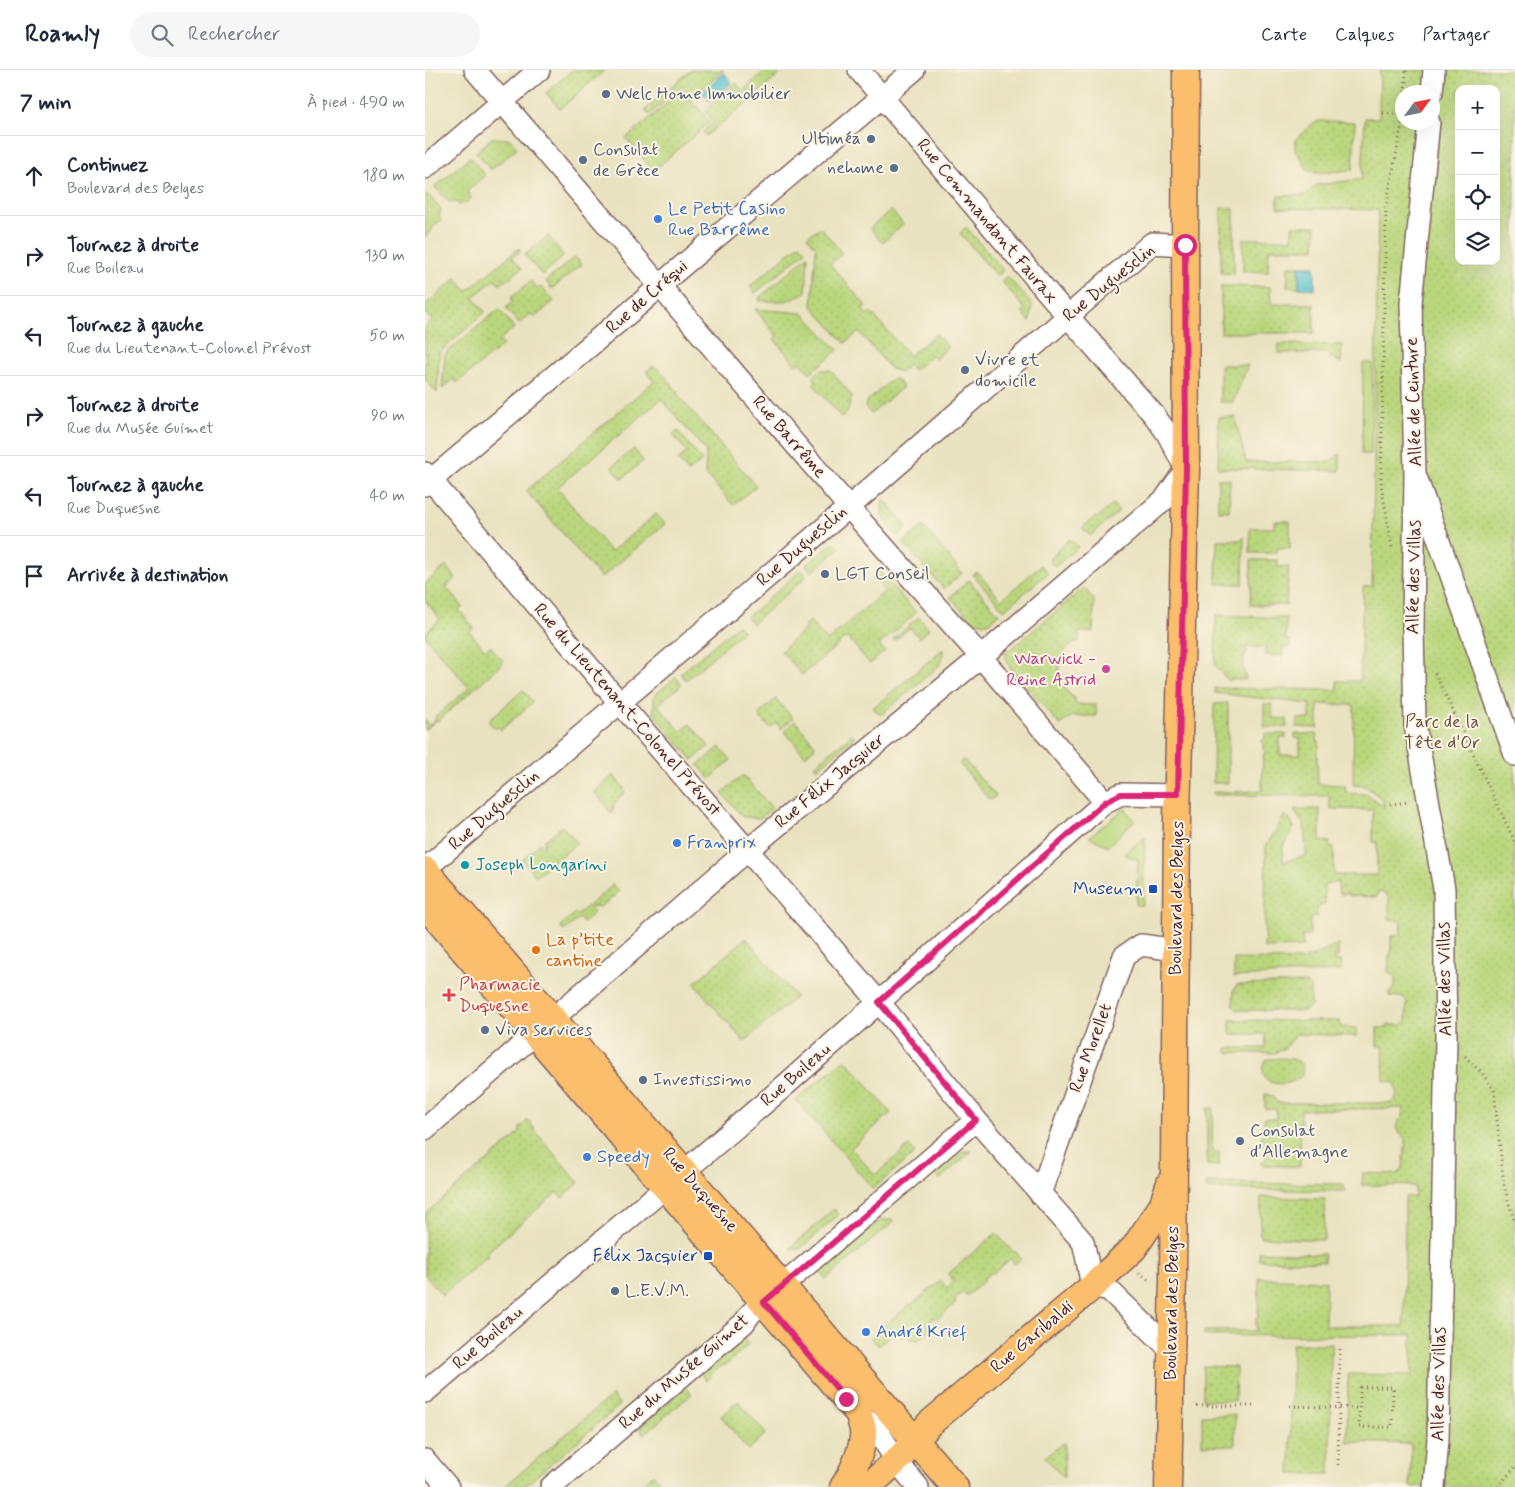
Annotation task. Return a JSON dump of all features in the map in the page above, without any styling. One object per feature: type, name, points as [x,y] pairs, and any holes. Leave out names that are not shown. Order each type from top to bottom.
[{"type":"main road","name":"Boulevard des Belges","points":[[1168,1487],[1175,1170],[1178,794],[1186,469],[1185,245],[1187,70]]},
{"type":"main road","name":"Rue Duquesne","points":[[425,869],[544,1026],[773,1294],[916,1442],[955,1487]]},
{"type":"main road","name":"Rue Duquesne","points":[[425,905],[544,1026]]},
{"type":"main road","name":"Rue Garibaldi","points":[[867,1487],[897,1462],[916,1442],[929,1424],[1092,1287],[1134,1248],[1163,1206],[1175,1170]]},
{"type":"main road","name":"Rue Duquesne","points":[[773,1294],[859,1414]]},
{"type":"main road","points":[[843,1487],[860,1451],[863,1432],[859,1414]]},
{"type":"street","name":"Rue Barrême","points":[[475,70],[1105,802]]},
{"type":"street","points":[[425,168],[539,70]]},
{"type":"street","name":"Rue Commandant Faurax","points":[[859,70],[1159,422],[1186,469]]},
{"type":"street","name":"Rue de Créqui","points":[[427,480],[660,286],[914,70]]},
{"type":"street","points":[[1433,85],[1434,70]]},
{"type":"street","name":"Allée de Ceinture","points":[[1428,130],[1411,303],[1415,474],[1515,755]]},
{"type":"street","name":"Rue Duguesclin","points":[[425,869],[849,506],[1152,243],[1185,245]]},
{"type":"street","name":"Rue Félix Jacquier","points":[[425,1129],[748,850],[981,656],[1165,498],[1186,469]]},
{"type":"street","name":"Allée des Villas","points":[[1415,474],[1413,628],[1415,725],[1443,889],[1446,1038],[1438,1439],[1433,1487]]},
{"type":"street","name":"Rue du Lieutenant-Colonel Prévost","points":[[427,480],[879,1002],[1039,1194],[1083,1242],[1092,1287]]},
{"type":"street","name":"Rue Boileau","points":[[425,1392],[879,1002],[1105,802],[1121,794],[1178,794]]},
{"type":"street","name":"Rue Morellet","points":[[1039,1194],[1124,956],[1141,945],[1176,950]]},
{"type":"street","name":"Rue du Musée Guimet","points":[[551,1487],[744,1323],[751,1313],[976,1120]]},
{"type":"street","points":[[1092,1287],[1108,1289],[1171,1350]]},
{"type":"street","name":"Rue Duquesne","points":[[859,1414],[876,1428],[897,1462],[918,1487]]},
{"type":"street","points":[[425,1460],[448,1487]]},
{"type":"path","points":[[1405,85],[1406,70]]},
{"type":"path","points":[[1383,113],[1395,114]]},
{"type":"path","points":[[1446,1038],[1483,1072],[1494,1090],[1504,1186],[1515,1223]]},
{"type":"path","points":[[1338,1465],[1340,1349]]},
{"type":"path","points":[[1360,1387],[1393,1387],[1392,1427],[1359,1427],[1359,1408],[1360,1387]]},
{"type":"path","points":[[1197,1406],[1254,1406]]},
{"type":"path","points":[[1290,1406],[1359,1408]]},
{"type":"path","points":[[1498,1487],[1515,1468]]},
{"type":"green space","points":[[572,70],[605,70],[560,109],[546,93]]},
{"type":"green space","points":[[691,70],[724,70],[693,97],[683,86],[649,115],[645,110]]},
{"type":"green space","points":[[766,70],[775,70],[779,75],[753,98],[745,89]]},
{"type":"green space","name":"Parc de la Tête d'Or","points":[[1380,70],[1515,70],[1515,1487],[1410,1487],[1411,1444],[1347,1442],[1348,1374],[1412,1375],[1412,1335],[1204,1336],[1204,1331],[1256,1331],[1259,1278],[1326,1281],[1325,1326],[1404,1326],[1405,1197],[1415,1197],[1415,1186],[1362,1185],[1363,1173],[1398,1174],[1403,1168],[1406,1140],[1396,1126],[1403,1117],[1403,1108],[1301,1110],[1300,1167],[1262,1165],[1260,1163],[1265,1161],[1268,1153],[1265,1147],[1261,1146],[1261,1136],[1264,1134],[1264,1118],[1276,1119],[1276,1109],[1265,1109],[1265,1094],[1275,1099],[1277,1103],[1392,1103],[1397,1095],[1394,1082],[1384,1081],[1383,1046],[1377,1046],[1377,1028],[1388,1028],[1388,1025],[1401,1025],[1406,1021],[1407,1002],[1403,997],[1389,996],[1389,992],[1395,988],[1395,976],[1388,972],[1389,955],[1391,955],[1391,936],[1400,935],[1401,922],[1389,920],[1389,897],[1382,892],[1378,893],[1377,897],[1339,894],[1338,881],[1324,885],[1325,905],[1318,906],[1317,917],[1310,918],[1310,936],[1302,936],[1303,947],[1264,948],[1266,844],[1285,815],[1294,828],[1283,846],[1283,862],[1306,855],[1304,825],[1294,811],[1295,809],[1320,809],[1320,841],[1330,842],[1329,847],[1334,848],[1334,875],[1377,875],[1377,843],[1373,842],[1373,810],[1330,809],[1329,796],[1213,795],[1213,792],[1262,791],[1263,755],[1265,754],[1262,741],[1265,738],[1265,734],[1286,734],[1286,738],[1280,738],[1280,755],[1300,755],[1300,739],[1295,738],[1295,734],[1317,734],[1319,742],[1317,750],[1318,784],[1345,785],[1346,793],[1366,794],[1385,807],[1381,798],[1365,786],[1353,785],[1354,705],[1318,704],[1318,728],[1296,727],[1297,719],[1310,719],[1310,704],[1215,693],[1215,688],[1338,690],[1337,681],[1360,681],[1363,587],[1372,586],[1378,210],[1278,208],[1278,196],[1305,195],[1317,185],[1362,179],[1365,118],[1379,118]]},
{"type":"green space","points":[[736,83],[750,100],[706,136],[703,132],[714,122],[705,111]]},
{"type":"green space","points":[[683,90],[710,122],[653,171],[626,138]]},
{"type":"green space","points":[[1319,121],[1355,122],[1353,170],[1315,173],[1307,169],[1295,149],[1295,140],[1310,125]]},
{"type":"green space","points":[[492,138],[510,139],[517,148],[490,169],[476,152]]},
{"type":"green space","points":[[470,157],[484,176],[467,191],[471,198],[464,204],[459,205],[457,202],[449,202],[435,187]]},
{"type":"green space","points":[[427,194],[441,209],[439,217],[441,220],[425,237],[425,195]]},
{"type":"green space","points":[[1221,208],[1234,208],[1234,274],[1221,273]]},
{"type":"green space","points":[[891,210],[903,224],[882,243],[870,228]]},
{"type":"green space","points":[[1292,226],[1316,226],[1315,249],[1269,249],[1268,272],[1243,271],[1243,239],[1292,239]]},
{"type":"green space","points":[[820,227],[842,253],[830,264],[866,306],[862,309],[867,315],[871,312],[909,356],[936,334],[948,347],[935,359],[931,355],[914,370],[908,366],[902,372],[891,369],[859,332],[845,343],[812,306],[816,247],[807,237]]},
{"type":"green space","points":[[966,227],[1003,270],[997,277],[960,233]]},
{"type":"green space","points":[[548,236],[564,256],[542,275],[525,255]]},
{"type":"green space","points":[[800,244],[806,251],[755,293],[750,286]]},
{"type":"green space","points":[[519,248],[520,251],[512,257],[522,268],[500,285],[495,279],[473,297],[485,312],[439,353],[437,393],[425,379],[425,327],[432,321],[425,313],[425,306],[456,278],[467,291]]},
{"type":"green space","points":[[808,256],[806,292],[786,301],[760,301],[759,298]]},
{"type":"green space","points":[[575,257],[582,264],[552,289],[546,281]]},
{"type":"green space","points":[[1288,266],[1299,266],[1299,288],[1287,287]]},
{"type":"green space","points":[[1007,276],[1032,304],[1030,322],[1022,312],[1025,309],[1001,281]]},
{"type":"green space","points":[[531,281],[538,289],[541,287],[554,301],[534,318],[530,314],[519,324],[506,308],[513,302],[511,298]]},
{"type":"green space","points":[[1221,286],[1270,287],[1271,304],[1314,304],[1314,333],[1221,333]]},
{"type":"green space","points":[[499,309],[514,328],[499,340],[503,345],[457,383],[454,379],[442,389],[445,354]]},
{"type":"green space","points":[[755,309],[803,313],[838,350],[810,373],[800,362],[796,365],[774,339],[777,336]]},
{"type":"green space","points":[[1279,344],[1342,345],[1341,363],[1325,353],[1279,353]]},
{"type":"green space","points":[[1363,363],[1373,363],[1371,454],[1362,454]]},
{"type":"green space","points":[[1220,365],[1248,365],[1233,402],[1220,402]]},
{"type":"green space","points":[[653,366],[660,370],[678,392],[676,393],[756,486],[733,505],[705,474],[706,451],[661,399],[557,488],[611,552],[656,514],[665,524],[601,578],[526,491],[654,381],[646,372]]},
{"type":"green space","points":[[821,370],[831,370],[852,396],[847,413],[842,418],[813,384],[816,381],[813,377]]},
{"type":"green space","points":[[896,379],[903,387],[871,414],[865,407],[866,402],[891,380]]},
{"type":"green space","points":[[1219,417],[1235,417],[1246,462],[1330,462],[1340,454],[1340,471],[1218,468]]},
{"type":"green space","points":[[678,431],[702,461],[688,472],[678,460],[687,452],[673,435]]},
{"type":"green space","points":[[634,449],[643,461],[622,479],[612,467]]},
{"type":"green space","points":[[1218,479],[1230,479],[1229,511],[1218,511]]},
{"type":"green space","points":[[884,499],[907,527],[898,536],[882,517],[882,501]]},
{"type":"green space","points":[[1113,504],[1119,511],[1090,536],[1082,528]]},
{"type":"green space","points":[[1274,521],[1290,521],[1290,549],[1277,548],[1277,553],[1250,553],[1250,528],[1274,528]]},
{"type":"green space","points":[[923,526],[962,573],[944,589],[903,543]]},
{"type":"green space","points":[[1244,537],[1243,584],[1216,584],[1217,540],[1240,540]]},
{"type":"green space","points":[[1070,539],[1078,547],[1055,567],[1048,560],[1058,551],[1057,549]]},
{"type":"green space","points":[[832,544],[836,544],[840,548],[812,572],[806,565]]},
{"type":"green space","points":[[1251,560],[1278,560],[1278,567],[1289,567],[1286,605],[1251,605]]},
{"type":"green space","points":[[1041,565],[1048,573],[1004,610],[973,575],[977,572],[1001,600]]},
{"type":"green space","points":[[446,566],[456,578],[446,587],[463,607],[459,610],[474,628],[470,632],[485,650],[490,646],[504,662],[438,721],[425,730],[425,719],[430,725],[436,719],[435,717],[469,688],[425,636],[425,633],[440,619],[425,600],[425,584]]},
{"type":"green space","points":[[801,570],[807,576],[752,624],[747,617]]},
{"type":"green space","points":[[880,572],[916,613],[879,645],[885,651],[870,664],[847,637],[802,675],[781,651],[806,628],[804,626],[810,621],[827,641],[885,591],[876,580]]},
{"type":"green space","points":[[969,580],[999,614],[988,623],[971,621],[950,597]]},
{"type":"green space","points":[[1084,588],[1094,600],[1093,632],[1079,632],[1079,641],[1070,645],[1064,652],[1059,668],[1063,685],[1075,698],[1075,704],[1096,705],[1096,716],[1072,716],[1060,725],[1010,668],[1005,654]]},
{"type":"green space","points":[[1216,615],[1286,618],[1286,640],[1291,640],[1290,648],[1283,648],[1283,656],[1265,655],[1265,647],[1247,647],[1243,665],[1246,680],[1228,680],[1215,665]]},
{"type":"green space","points":[[919,617],[929,629],[919,638],[910,628],[894,641],[893,639]]},
{"type":"green space","points":[[738,625],[743,631],[686,680],[681,673]]},
{"type":"green space","points":[[943,649],[942,663],[881,715],[873,708]]},
{"type":"green space","points":[[676,677],[682,684],[658,705],[681,732],[690,724],[709,746],[693,760],[654,714],[654,696]]},
{"type":"green space","points":[[523,690],[533,702],[501,730],[498,727],[495,729],[488,721]]},
{"type":"green space","points":[[776,699],[793,718],[781,729],[776,723],[770,728],[758,715]]},
{"type":"green space","points":[[1228,703],[1228,783],[1213,783],[1214,704]]},
{"type":"green space","points":[[1264,704],[1272,704],[1272,718],[1287,719],[1287,727],[1264,727]]},
{"type":"green space","points":[[795,721],[815,745],[805,756],[784,731]]},
{"type":"green space","points":[[852,734],[855,737],[817,769],[814,766]]},
{"type":"green space","points":[[720,747],[731,760],[710,779],[698,765]]},
{"type":"green space","points":[[963,759],[996,796],[990,800],[959,763]]},
{"type":"green space","points":[[613,775],[625,792],[614,803],[612,814],[595,792]]},
{"type":"green space","points":[[743,775],[772,808],[760,818],[743,817],[722,793]]},
{"type":"green space","points":[[1125,808],[1134,821],[1108,846],[1089,837]]},
{"type":"green space","points":[[562,826],[577,843],[536,876],[522,860],[541,843],[543,845],[544,841]]},
{"type":"green space","points":[[1145,837],[1143,905],[1136,905],[1138,860],[1124,854]]},
{"type":"green space","points":[[613,885],[619,892],[599,908],[597,906],[590,907],[594,913],[583,923],[579,918],[564,931],[560,926],[575,913],[577,915]]},
{"type":"green space","points":[[746,938],[796,997],[744,1042],[694,983]]},
{"type":"green space","points":[[1338,944],[1338,957],[1334,957],[1333,961],[1341,961],[1341,971],[1234,977],[1234,959],[1301,960]]},
{"type":"green space","points":[[1306,983],[1310,987],[1311,1005],[1306,1011],[1237,1010],[1233,1006],[1234,990],[1237,985]]},
{"type":"green space","points":[[1230,1020],[1340,1021],[1340,1027],[1357,1028],[1357,1036],[1297,1034],[1285,1048],[1274,1053],[1227,1053],[1227,1048],[1265,1048],[1266,1034],[1230,1034]]},
{"type":"green space","points":[[1286,1058],[1296,1060],[1302,1066],[1302,1075],[1293,1082],[1273,1083],[1264,1076],[1263,1067],[1267,1059]]},
{"type":"green space","points":[[845,1059],[891,1113],[851,1148],[875,1175],[909,1146],[915,1153],[873,1189],[796,1100]]},
{"type":"green space","points":[[1207,1108],[1213,1108],[1212,1152],[1219,1152],[1219,1166],[1207,1165]]},
{"type":"green space","points":[[527,1121],[531,1122],[534,1130],[579,1183],[562,1198],[557,1192],[486,1253],[488,1256],[442,1295],[425,1275],[425,1214],[513,1139]]},
{"type":"green space","points":[[963,1151],[972,1151],[940,1179],[935,1174]]},
{"type":"green space","points":[[1206,1183],[1344,1184],[1345,1191],[1206,1189]]},
{"type":"green space","points":[[1261,1197],[1325,1199],[1324,1240],[1260,1237]]},
{"type":"green space","points":[[834,1209],[839,1215],[800,1249],[790,1248]]},
{"type":"green space","points":[[881,1220],[892,1220],[894,1222],[826,1279],[820,1272]]},
{"type":"green space","points":[[996,1233],[1021,1259],[1015,1264],[1010,1259],[994,1273],[992,1272],[984,1278],[985,1280],[967,1296],[963,1292],[954,1300],[956,1303],[937,1319],[935,1317],[927,1323],[931,1329],[917,1341],[915,1339],[913,1342],[906,1333],[902,1337],[896,1330],[878,1346],[871,1338],[910,1304],[941,1281],[947,1288],[954,1282],[948,1274]]},
{"type":"green space","points":[[1259,1252],[1325,1254],[1324,1262],[1259,1260]]},
{"type":"green space","points":[[743,1338],[748,1345],[727,1364],[720,1367],[706,1381],[701,1374]]},
{"type":"green space","points":[[1292,1344],[1331,1344],[1330,1474],[1290,1474]]},
{"type":"green space","points":[[1203,1366],[1236,1367],[1235,1401],[1203,1400]]},
{"type":"green space","points":[[686,1387],[692,1394],[643,1435],[640,1426]]},
{"type":"green space","points":[[612,1395],[620,1405],[524,1487],[504,1487]]},
{"type":"green space","points":[[738,1401],[766,1434],[748,1450],[721,1416]]},
{"type":"green space","points":[[1202,1415],[1235,1415],[1235,1446],[1202,1445]]},
{"type":"green space","points":[[1064,1442],[1064,1478],[1045,1457]]},
{"type":"green space","points":[[653,1474],[664,1487],[640,1487]]},
{"type":"water","points":[[724,73],[732,83],[709,102],[707,100],[710,97],[701,94]]},
{"type":"water","points":[[1299,266],[1315,266],[1315,289],[1299,288]]},
{"type":"place","name":"Welc Home Immobilier","points":[[606,94]]},
{"type":"place","name":"Ultiméa","points":[[871,139]]},
{"type":"place","name":"Consulat de Grèce","points":[[583,160]]},
{"type":"place","name":"nehome","points":[[894,168]]},
{"type":"place","name":"Le Petit Casino Rue Barrême","points":[[658,219]]},
{"type":"place","name":"Vivre et domicile","points":[[965,370]]},
{"type":"place","name":"LGT Conseil","points":[[825,574]]},
{"type":"place","name":"Warwick - Reine Astrid","points":[[1106,669]]},
{"type":"place","name":"Franprix","points":[[677,843]]},
{"type":"place","name":"Joseph Longarini","points":[[465,865]]},
{"type":"place","name":"Museum","points":[[1153,889]]},
{"type":"place","name":"La p’tite cantine","points":[[536,950]]},
{"type":"place","name":"Pharmacie Duquesne","points":[[449,995]]},
{"type":"place","name":"Viva services","points":[[485,1030]]},
{"type":"place","name":"Investissimo","points":[[643,1080]]},
{"type":"place","name":"Consulat d'Allemagne","points":[[1240,1141]]},
{"type":"place","name":"Speedy","points":[[587,1157]]},
{"type":"place","name":"Félix Jacquier","points":[[708,1256]]},
{"type":"place","name":"L.E.V.M.","points":[[615,1291]]},
{"type":"place","name":"André Krief","points":[[866,1332]]},
{"type":"route","points":[[846,1399],[764,1302],[976,1120],[879,1002],[1105,802],[1121,794],[1178,794],[1186,469],[1185,245]]}]
